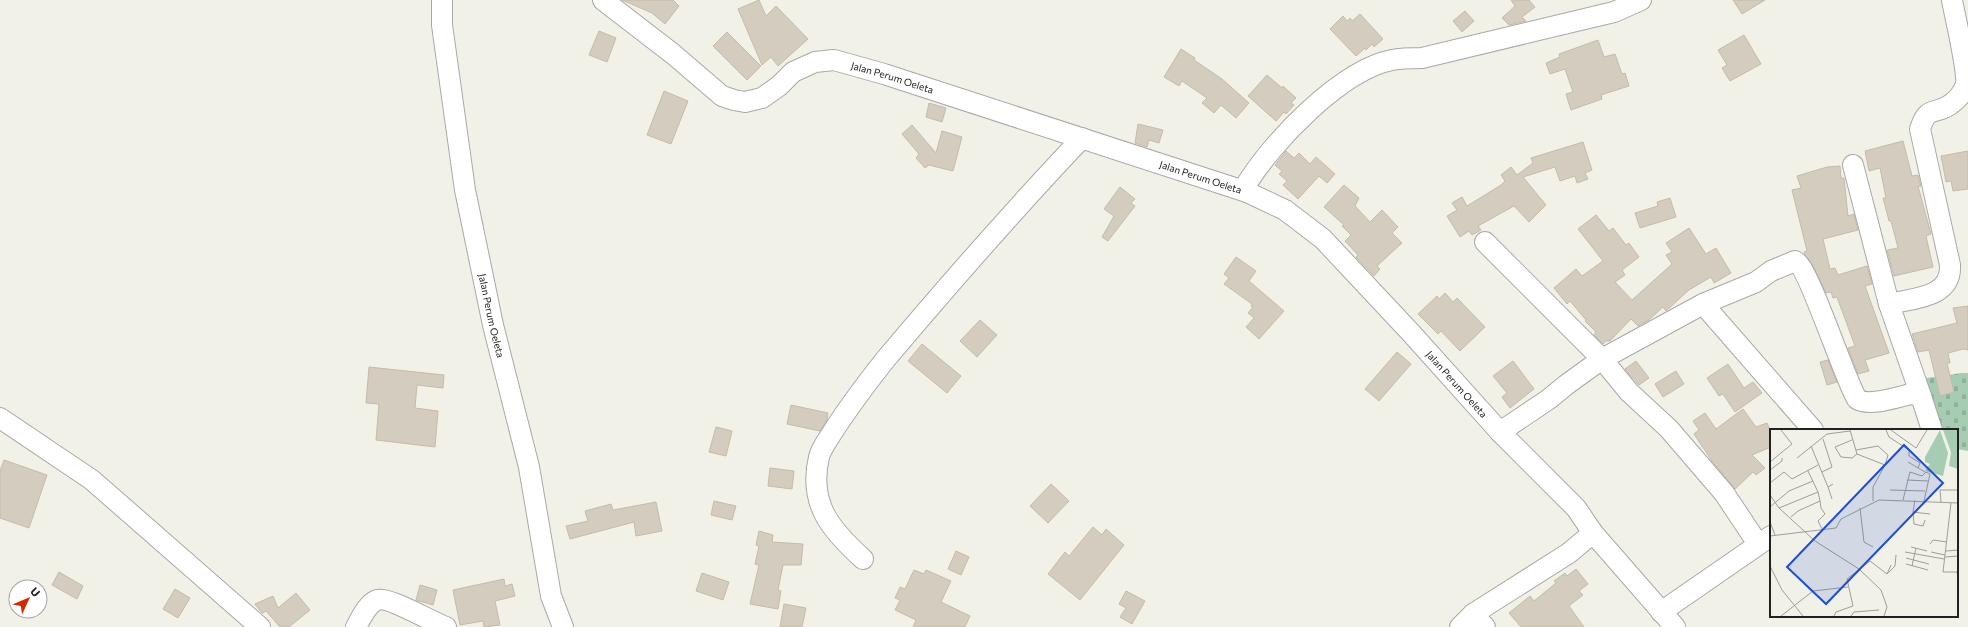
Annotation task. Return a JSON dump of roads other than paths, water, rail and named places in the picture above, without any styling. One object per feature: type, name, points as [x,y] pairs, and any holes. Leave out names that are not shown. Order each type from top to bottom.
[{"type":"street","name":"Jalan Perum Oeleta","points":[[442,0],[442,25],[465,190],[493,325],[529,467],[551,596],[563,627]]},
{"type":"street","name":"Jalan Perum Oeleta","points":[[603,0],[673,54],[722,96],[734,100],[744,102],[762,98],[779,86],[794,72],[815,62],[834,60],[1082,138],[1247,192],[1285,210],[1322,239],[1412,334],[1500,432],[1576,508],[1593,533],[1675,627]]},
{"type":"street","points":[[1247,192],[1246,185],[1255,169],[1302,116],[1349,80],[1366,70],[1391,60],[1422,58],[1614,12],[1641,0]]},
{"type":"street","points":[[1889,304],[1935,293],[1946,284],[1950,276],[1950,264],[1920,129],[1925,117],[1930,112],[1950,105],[1958,98],[1966,85],[1967,76],[1965,63],[1952,0]]},
{"type":"street","points":[[863,559],[840,539],[828,523],[821,506],[816,486],[819,456],[825,444],[862,389],[943,291],[1006,219],[1082,138]]},
{"type":"street","points":[[1853,165],[1889,304],[1932,429]]},
{"type":"street","points":[[1485,242],[1602,359],[1629,392],[1669,429],[1764,540],[1661,612]]},
{"type":"street","points":[[1500,432],[1549,399],[1602,359],[1703,304],[1756,282],[1786,263],[1795,261],[1798,262],[1807,276],[1830,337],[1857,399],[1862,402],[1871,402],[1911,394],[1921,396]]},
{"type":"street","points":[[1703,304],[1812,429]]},
{"type":"street","points":[[0,418],[92,480],[260,627]]},
{"type":"street","points":[[1473,623],[1569,553],[1593,533]]},
{"type":"street","points":[[356,627],[371,604],[381,600],[400,605],[446,627]]}]
